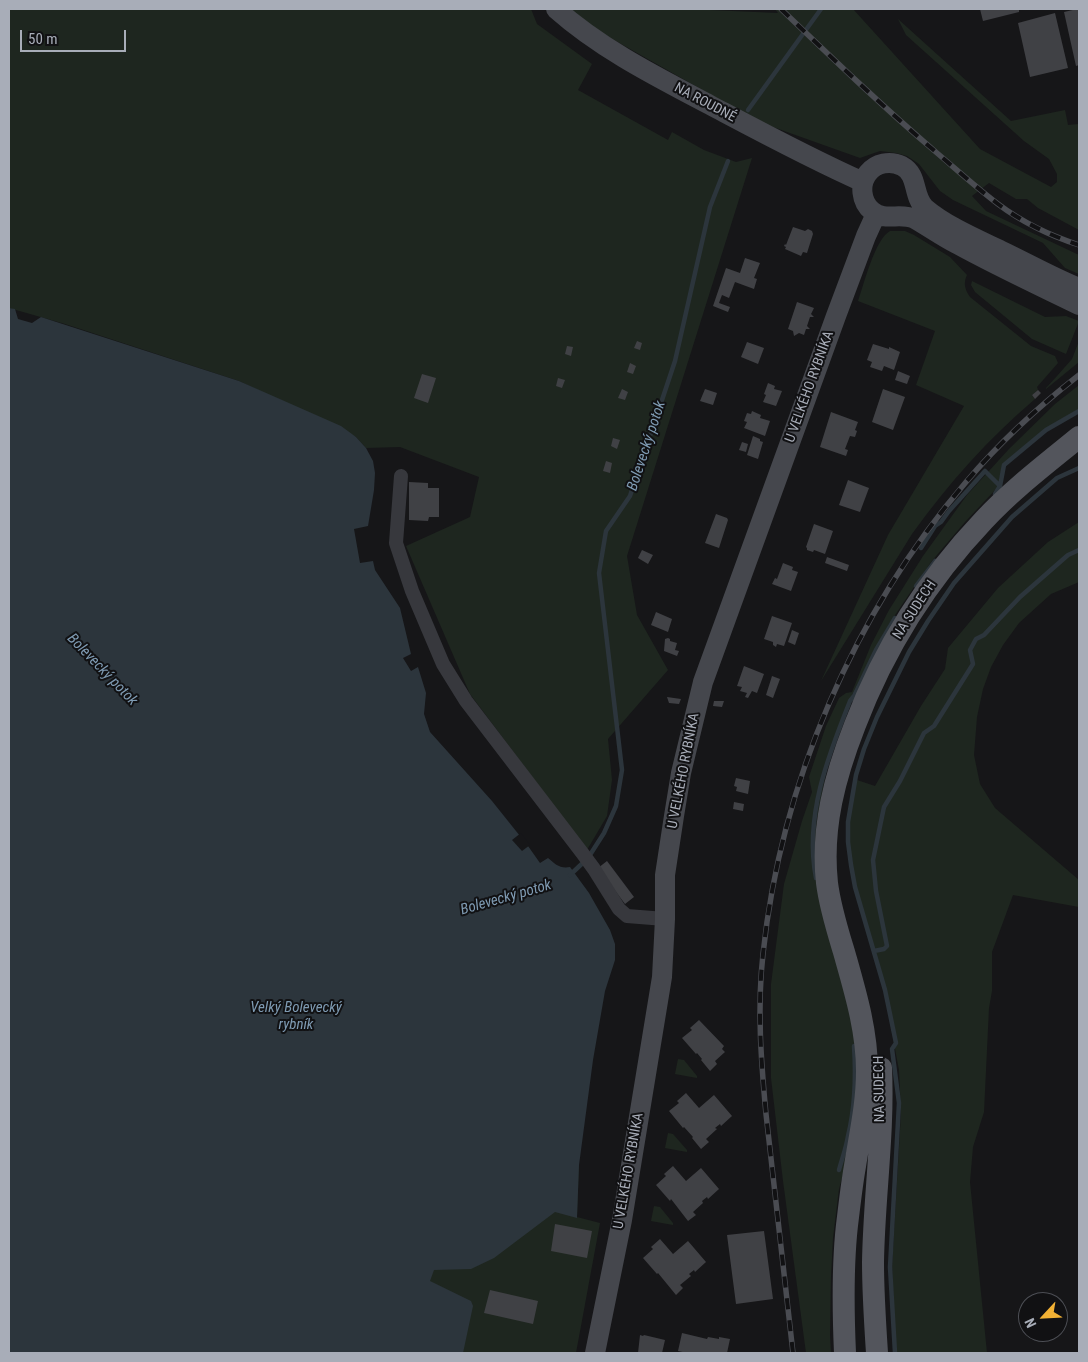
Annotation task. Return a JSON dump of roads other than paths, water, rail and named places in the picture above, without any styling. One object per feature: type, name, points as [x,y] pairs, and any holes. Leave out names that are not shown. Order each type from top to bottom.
[{"type":"main road","name":"NA SUDECH","points":[[846,1353],[844,1270],[847,1220],[864,1116],[867,1070],[860,1012],[829,898],[826,867],[828,832],[834,788],[843,755],[864,700],[883,662],[924,593],[949,560],[984,520],[1024,481],[1079,437]]},
{"type":"main road","name":"NA SUDECH","points":[[828,832],[836,881],[873,1008],[881,1061],[880,1162],[874,1262],[874,1310],[877,1353]]},
{"type":"street","name":"NA ROUDNÉ","points":[[556,9],[595,39],[668,83],[800,152],[863,182]]},
{"type":"street","points":[[1079,288],[980,240],[940,218],[922,205],[913,179],[906,169],[901,166],[890,163],[878,165],[865,177],[862,193],[865,203],[876,214],[886,217],[906,216],[914,219],[956,244],[1079,305]]},
{"type":"street","points":[[897,216],[909,208],[915,197],[916,190]]},
{"type":"street","name":"U VELKÉHO RYBNÍKA","points":[[595,1353],[622,1220],[662,977],[659,918],[674,816],[681,773],[703,682],[836,316],[876,214]]},
{"type":"street","points":[[401,476],[396,543],[412,591],[443,664],[466,701],[583,854],[619,909],[626,916],[659,918]]},
{"type":"water","name":"Velký Bolevecký rybník","points":[[9,308],[15,309],[18,319],[32,323],[41,317],[239,381],[341,426],[356,437],[366,448],[373,461],[375,473],[368,526],[354,529],[360,563],[373,561],[375,570],[400,608],[411,654],[403,658],[411,671],[418,667],[426,693],[424,714],[430,732],[492,801],[540,863],[548,858],[560,867],[570,867],[589,893],[610,930],[615,944],[615,960],[605,991],[593,1060],[579,1165],[577,1218],[555,1212],[494,1258],[471,1269],[434,1270],[430,1281],[471,1301],[473,1306],[463,1353],[9,1353]]},
{"type":"waterway","name":"Bolevecký potok","points":[[748,110],[821,9]]},
{"type":"waterway","name":"Bolevecký potok","points":[[570,875],[588,858],[604,833],[616,806],[622,770],[599,573],[606,531],[630,496],[675,361],[710,207],[728,161]]},
{"type":"waterway","points":[[995,494],[1000,486],[1004,465],[1046,430],[1079,411]]},
{"type":"waterway","points":[[895,1353],[890,1267],[899,1103],[892,1049],[896,1043],[885,990],[855,887],[851,865],[848,822],[856,775],[877,717],[909,652],[954,583],[1012,517],[1057,478],[1079,468]]},
{"type":"waterway","points":[[921,548],[935,526],[941,522],[985,471],[1000,486]]},
{"type":"waterway","points":[[874,951],[884,949],[887,946],[876,891],[873,860],[884,807],[900,781],[924,733],[934,726],[973,664],[970,650],[976,639],[984,635],[1020,597],[1068,555],[1079,550]]},
{"type":"waterway","points":[[916,586],[935,561]]},
{"type":"waterway","points":[[816,878],[813,832],[820,787],[826,765],[850,701],[895,618]]},
{"type":"waterway","points":[[839,1170],[854,1103],[854,1046]]},
{"type":"railway","points":[[781,9],[897,118],[990,198],[1027,223],[1079,245]]},
{"type":"railway","points":[[793,1353],[766,1114],[760,1014],[761,974],[772,890],[787,827],[806,764],[829,703],[857,644],[890,587],[926,533],[979,467],[1020,426],[1079,375]]}]
